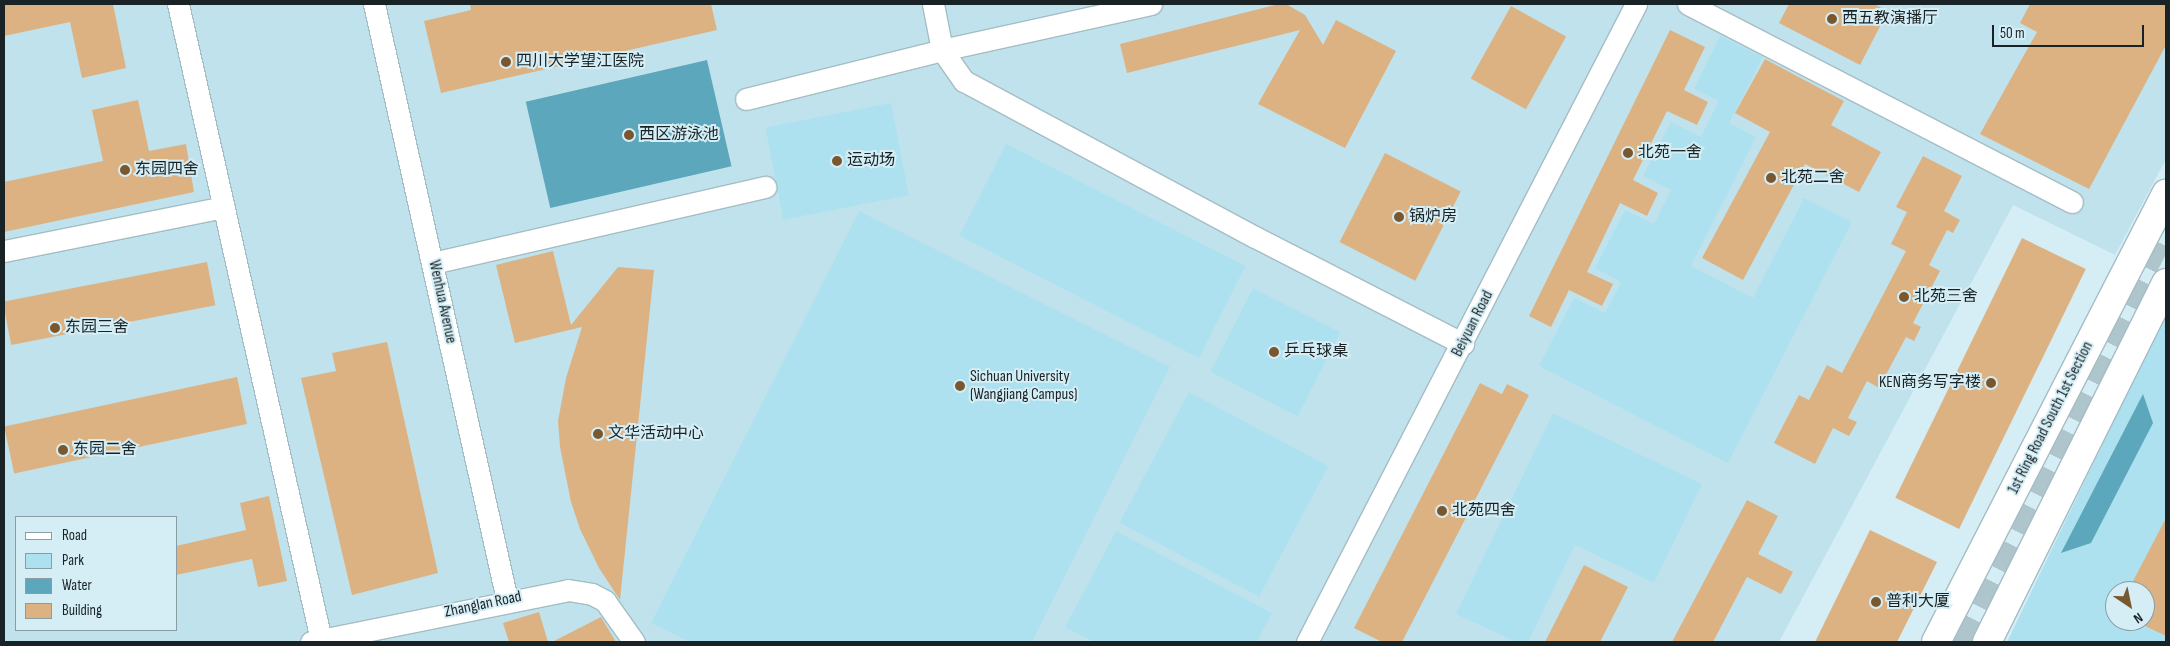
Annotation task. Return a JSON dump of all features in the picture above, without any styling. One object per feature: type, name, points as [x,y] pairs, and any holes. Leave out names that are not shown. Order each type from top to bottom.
[{"type":"main road","name":"1st Ring Road South 1st Section","points":[[1936,642],[2166,194]]},
{"type":"main road","points":[[1987,642],[2166,284]]},
{"type":"street","points":[[178,4],[224,207],[316,641]]},
{"type":"street","name":"Wenhua Avenue","points":[[374,4],[507,600]]},
{"type":"street","points":[[933,4],[942,50],[964,81],[1255,237],[1463,344]]},
{"type":"street","points":[[746,99],[942,50],[1151,4]]},
{"type":"street","name":"Beiyuan Road","points":[[1307,642],[1463,344],[1636,4]]},
{"type":"street","points":[[1688,4],[2072,202]]},
{"type":"street","points":[[433,263],[765,187]]},
{"type":"street","points":[[4,251],[224,207]]},
{"type":"street","name":"Zhanglan Road","points":[[316,641],[507,600],[568,590],[592,594],[605,601],[634,642]]},
{"type":"shaded area","name":"Sichuan University (Wangjiang Campus)","points":[[4,4],[2166,4],[2166,159],[2115,255],[2013,205],[1779,642],[4,642]]},
{"type":"green space","points":[[1720,36],[1763,57],[1729,123],[1756,137],[1691,266],[1753,298],[1804,198],[1852,222],[1728,463],[1539,366],[1574,298],[1605,313],[1621,282],[1595,268],[1625,210],[1654,224],[1671,190],[1643,176],[1671,122],[1701,137],[1719,101],[1694,89]]},
{"type":"green space","name":"运动场","points":[[891,103],[909,195],[783,220],[765,127]]},
{"type":"green space","points":[[1006,144],[1246,266],[1199,358],[959,236]]},
{"type":"green space","name":"运动场","points":[[859,211],[1170,367],[1032,642],[690,642],[651,623]]},
{"type":"green space","name":"乒乓球桌","points":[[1253,288],[1340,332],[1298,416],[1210,372]]},
{"type":"green space","points":[[2166,312],[2166,642],[2007,642]]},
{"type":"green space","points":[[1189,392],[1329,466],[1259,597],[1120,523]]},
{"type":"green space","points":[[1553,413],[1702,484],[1654,583],[1575,545],[1528,642],[1516,642],[1456,614]]},
{"type":"green space","points":[[1116,531],[1272,613],[1257,642],[1094,642],[1065,627]]},
{"type":"water","name":"西区游泳池","points":[[707,60],[732,166],[550,208],[526,102]]},
{"type":"water","points":[[2143,394],[2153,423],[2091,543],[2061,553]]},
{"type":"building","points":[[4,4],[113,4],[126,68],[82,78],[70,22],[4,36]]},
{"type":"building","name":"四川大学望江医院","points":[[470,4],[711,4],[717,30],[441,93],[424,21],[471,10]]},
{"type":"building","points":[[1279,4],[1286,4],[1305,15],[1323,45],[1336,20],[1396,51],[1345,148],[1258,104],[1300,30],[1127,73],[1120,44]]},
{"type":"building","points":[[1789,4],[1874,4],[1888,11],[1860,65],[1779,23]]},
{"type":"building","points":[[2030,4],[2166,4],[2166,45],[2089,189],[1980,134],[2037,32],[2020,23]]},
{"type":"building","points":[[1511,6],[1566,37],[1526,109],[1471,79]]},
{"type":"building","name":"北苑一舍","points":[[1670,30],[1705,47],[1684,90],[1708,102],[1697,125],[1667,111],[1633,180],[1658,193],[1647,216],[1620,203],[1587,272],[1613,284],[1602,306],[1569,290],[1551,327],[1529,316]]},
{"type":"building","name":"北苑二舍","points":[[1765,59],[1844,101],[1831,125],[1881,152],[1859,192],[1805,164],[1743,280],[1702,258],[1770,132],[1735,113]]},
{"type":"building","name":"东园四舍","points":[[138,100],[149,151],[186,144],[194,192],[4,232],[4,182],[103,161],[92,110]]},
{"type":"building","name":"锅炉房","points":[[1385,153],[1461,192],[1415,281],[1340,242]]},
{"type":"building","name":"北苑三舍","points":[[1923,156],[1962,176],[1944,211],[1960,220],[1953,233],[1947,230],[1929,265],[1940,271],[1913,323],[1921,327],[1914,341],[1906,337],[1879,388],[1867,381],[1848,418],[1857,422],[1849,436],[1833,428],[1815,464],[1774,443],[1799,395],[1809,400],[1827,365],[1842,373],[1906,251],[1891,244],[1907,212],[1896,207]]},
{"type":"building","name":"KEN商务写字楼","points":[[2022,238],[2086,269],[1959,529],[1895,498]]},
{"type":"building","name":"文华活动中心","points":[[553,251],[571,325],[618,267],[654,270],[620,600],[599,568],[580,529],[571,502],[560,447],[558,421],[566,378],[582,327],[515,343],[496,265]]},
{"type":"building","name":"东园三舍","points":[[207,262],[215,305],[11,345],[4,301]]},
{"type":"building","points":[[387,342],[438,573],[352,595],[301,378],[336,371],[332,353]]},
{"type":"building","name":"东园二舍","points":[[237,377],[247,424],[14,473],[4,426]]},
{"type":"building","name":"北苑四舍","points":[[1480,383],[1502,394],[1507,384],[1529,395],[1402,642],[1382,642],[1354,628]]},
{"type":"building","points":[[269,496],[287,581],[258,587],[252,559],[178,575],[178,546],[246,530],[240,503]]},
{"type":"building","points":[[1747,500],[1778,516],[1758,554],[1793,572],[1781,594],[1747,577],[1713,642],[1672,642]]},
{"type":"building","points":[[2166,518],[2166,636],[2155,631],[2155,581],[2133,581]]},
{"type":"building","name":"普利大厦","points":[[1870,530],[1937,562],[1897,642],[1815,642]]},
{"type":"building","points":[[1584,565],[1628,587],[1600,642],[1545,642]]},
{"type":"building","points":[[539,612],[548,642],[509,642],[503,623]]},
{"type":"building","points":[[601,617],[616,642],[552,642]]},
{"type":"tunnel","points":[[1956,642],[2166,223]]},
{"type":"place","name":"西五教演播厅","points":[[1832,19]]},
{"type":"place","name":"四川大学望江医院","points":[[506,62]]},
{"type":"place","name":"西区游泳池","points":[[629,135]]},
{"type":"place","name":"北苑一舍","points":[[1628,153]]},
{"type":"place","name":"运动场","points":[[837,161]]},
{"type":"place","name":"东园四舍","points":[[125,170]]},
{"type":"place","name":"北苑二舍","points":[[1771,178]]},
{"type":"place","name":"锅炉房","points":[[1399,217]]},
{"type":"place","name":"北苑三舍","points":[[1904,297]]},
{"type":"place","name":"东园三舍","points":[[55,328]]},
{"type":"place","name":"乒乓球桌","points":[[1274,352]]},
{"type":"place","name":"KEN商务写字楼","points":[[1991,383]]},
{"type":"place","name":"Sichuan University (Wangjiang Campus)","points":[[960,386]]},
{"type":"place","name":"文华活动中心","points":[[598,434]]},
{"type":"place","name":"东园二舍","points":[[63,450]]},
{"type":"place","name":"北苑四舍","points":[[1442,511]]},
{"type":"place","name":"普利大厦","points":[[1876,602]]}]
